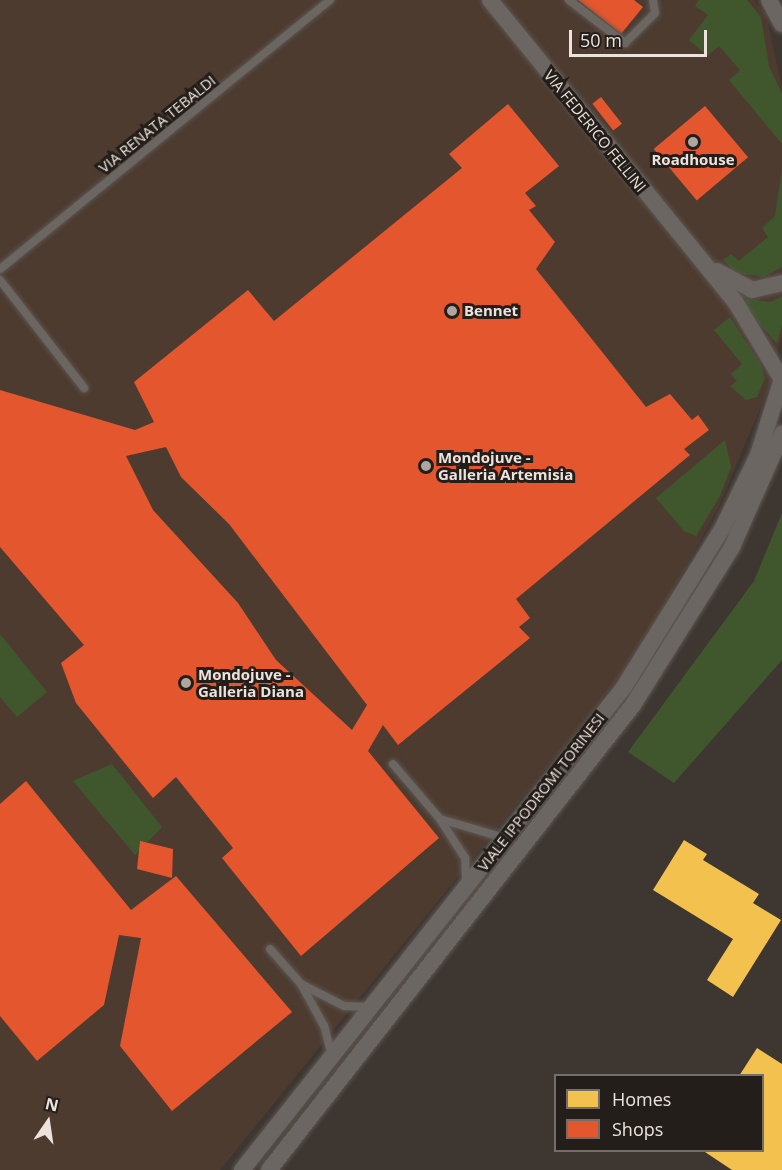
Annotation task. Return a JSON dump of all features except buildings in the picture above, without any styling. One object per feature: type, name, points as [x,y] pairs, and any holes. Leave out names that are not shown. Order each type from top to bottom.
[{"type":"street","name":"VIA FEDERICO FELLINI","points":[[490,0],[744,314],[782,380]]},
{"type":"street","points":[[769,0],[782,24]]},
{"type":"street","name":"VIA FEDERICO FELLINI","points":[[702,260],[752,290],[782,283]]},
{"type":"street","name":"VIALE IPPODROMI TORINESI","points":[[243,1170],[465,892],[624,687],[722,529],[758,454],[782,380]]},
{"type":"street","name":"VIALE IPPODROMI TORINESI","points":[[269,1170],[633,705],[732,547],[782,434]]},
{"type":"lane","name":"VIA RENATA TEBALDI","points":[[0,269],[330,0]]},
{"type":"lane","points":[[569,0],[625,43],[655,13],[652,0]]},
{"type":"lane","points":[[0,280],[84,387]]},
{"type":"lane","points":[[393,764],[440,819],[465,858],[465,892]]},
{"type":"lane","points":[[440,819],[505,838]]},
{"type":"lane","points":[[270,949],[301,984],[324,1026],[332,1057]]},
{"type":"lane","points":[[301,984],[344,1006],[372,1007]]},
{"type":"shaded area","points":[[0,0],[754,0],[766,14],[782,88],[782,335],[770,385],[719,506],[637,656],[220,1170],[0,1170]]},
{"type":"green space","points":[[699,0],[747,0],[761,17],[769,66],[782,94],[782,144],[729,80],[740,70],[719,46],[707,56],[689,40],[708,15],[695,6]]},
{"type":"green space","points":[[782,169],[782,267],[764,277],[737,273],[723,260],[731,254],[739,261],[768,237],[762,228],[775,216]]},
{"type":"green space","points":[[782,296],[782,324],[777,344],[746,308],[745,298],[770,302]]},
{"type":"green space","points":[[730,317],[761,365],[765,378],[757,397],[746,400],[730,386],[737,381],[731,374],[742,364],[714,330]]},
{"type":"green space","points":[[725,440],[731,467],[720,496],[696,536],[684,531],[656,498]]},
{"type":"green space","points":[[782,513],[782,660],[674,783],[628,752],[754,581]]},
{"type":"green space","points":[[0,634],[47,692],[17,717],[0,697]]},
{"type":"green space","points":[[112,764],[162,827],[135,855],[73,781]]},
{"type":"place","name":"Roadhouse","points":[[693,142]]},
{"type":"place","name":"Bennet","points":[[452,311]]},
{"type":"place","name":"Mondojuve - Galleria Artemisia","points":[[426,466]]},
{"type":"place","name":"Mondojuve - Galleria Diana","points":[[186,683]]}]
